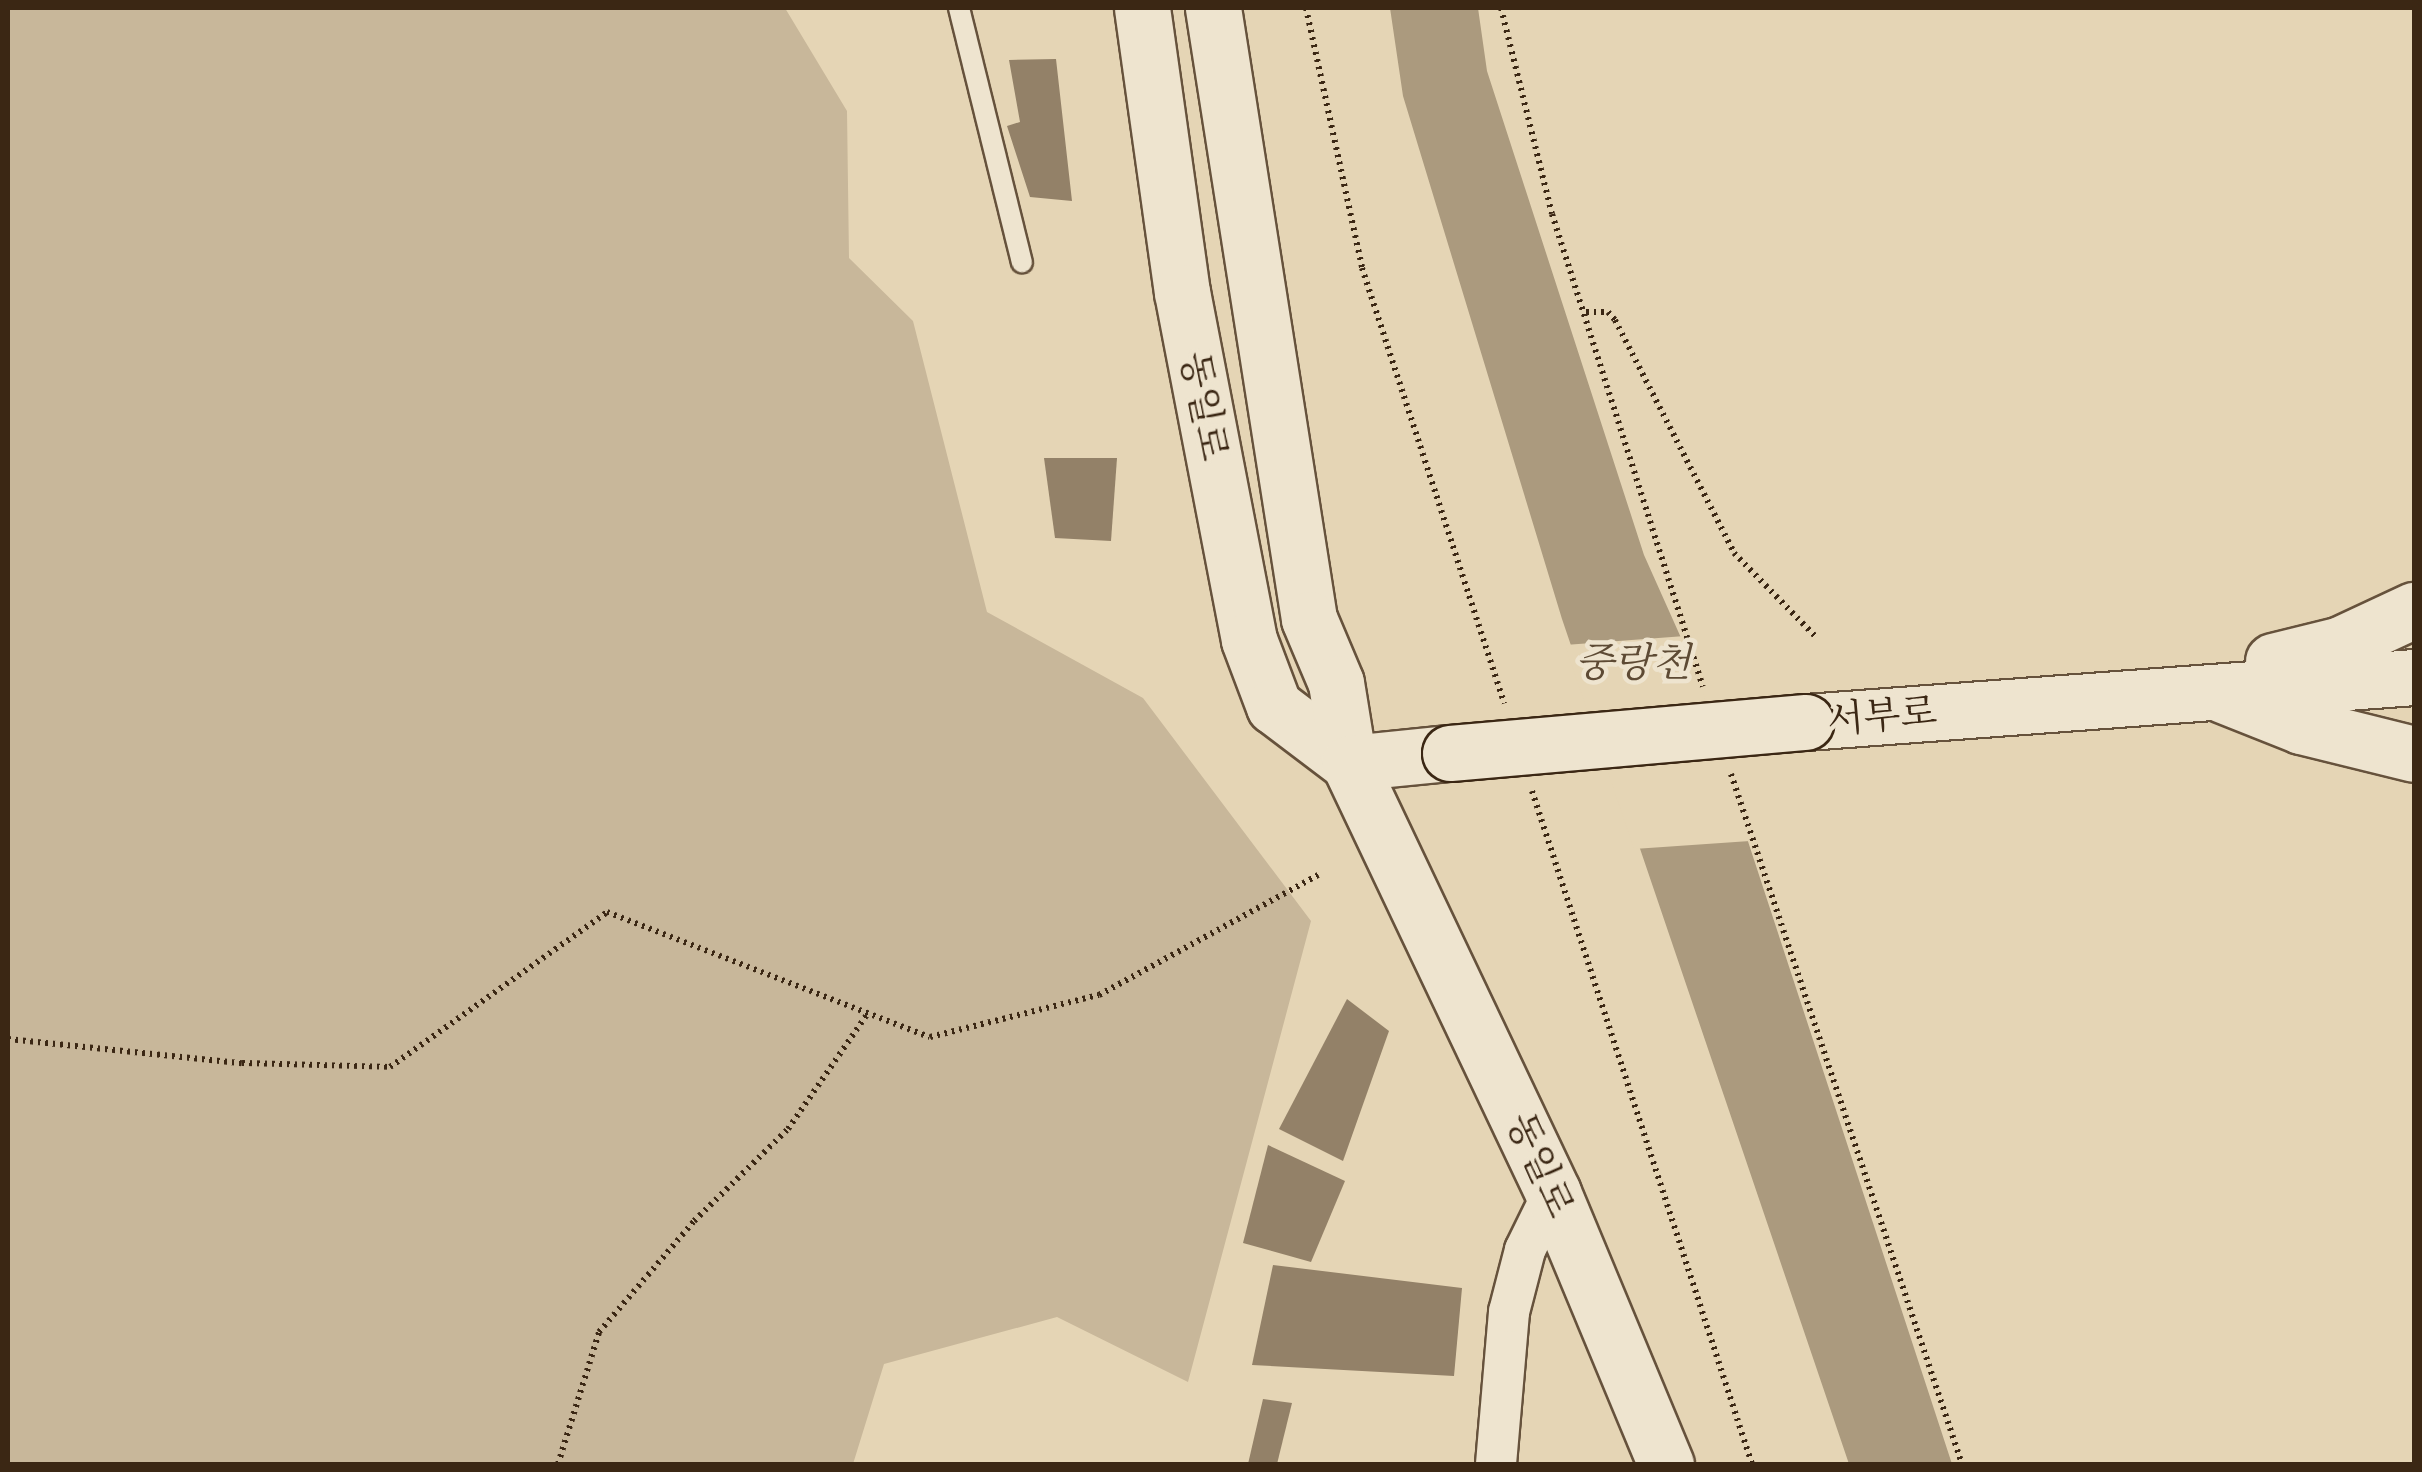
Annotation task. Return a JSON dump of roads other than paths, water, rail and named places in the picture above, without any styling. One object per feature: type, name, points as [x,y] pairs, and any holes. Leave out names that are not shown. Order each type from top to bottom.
[{"type":"street","name":"동일로","points":[[1142,8],[1182,292],[1249,640],[1274,706],[1349,763]]},
{"type":"street","name":"동일로","points":[[1213,8],[1309,619],[1336,683],[1349,763],[1554,1193],[1666,1464]]},
{"type":"street","points":[[2134,696],[2341,644],[2414,610]]},
{"type":"street","name":"서부로","points":[[1349,763],[1806,722],[2414,677]]},
{"type":"street","points":[[2211,690],[2301,726],[2414,754]]},
{"type":"street","points":[[1496,1464],[1509,1312],[1525,1250],[1554,1193]]},
{"type":"lane","points":[[959,8],[1022,262]]},
{"type":"water","name":"중랑천","points":[[1390,8],[1478,8],[1487,71],[1644,555],[1682,640],[1952,1464],[1849,1464],[1562,619],[1403,96]]}]
